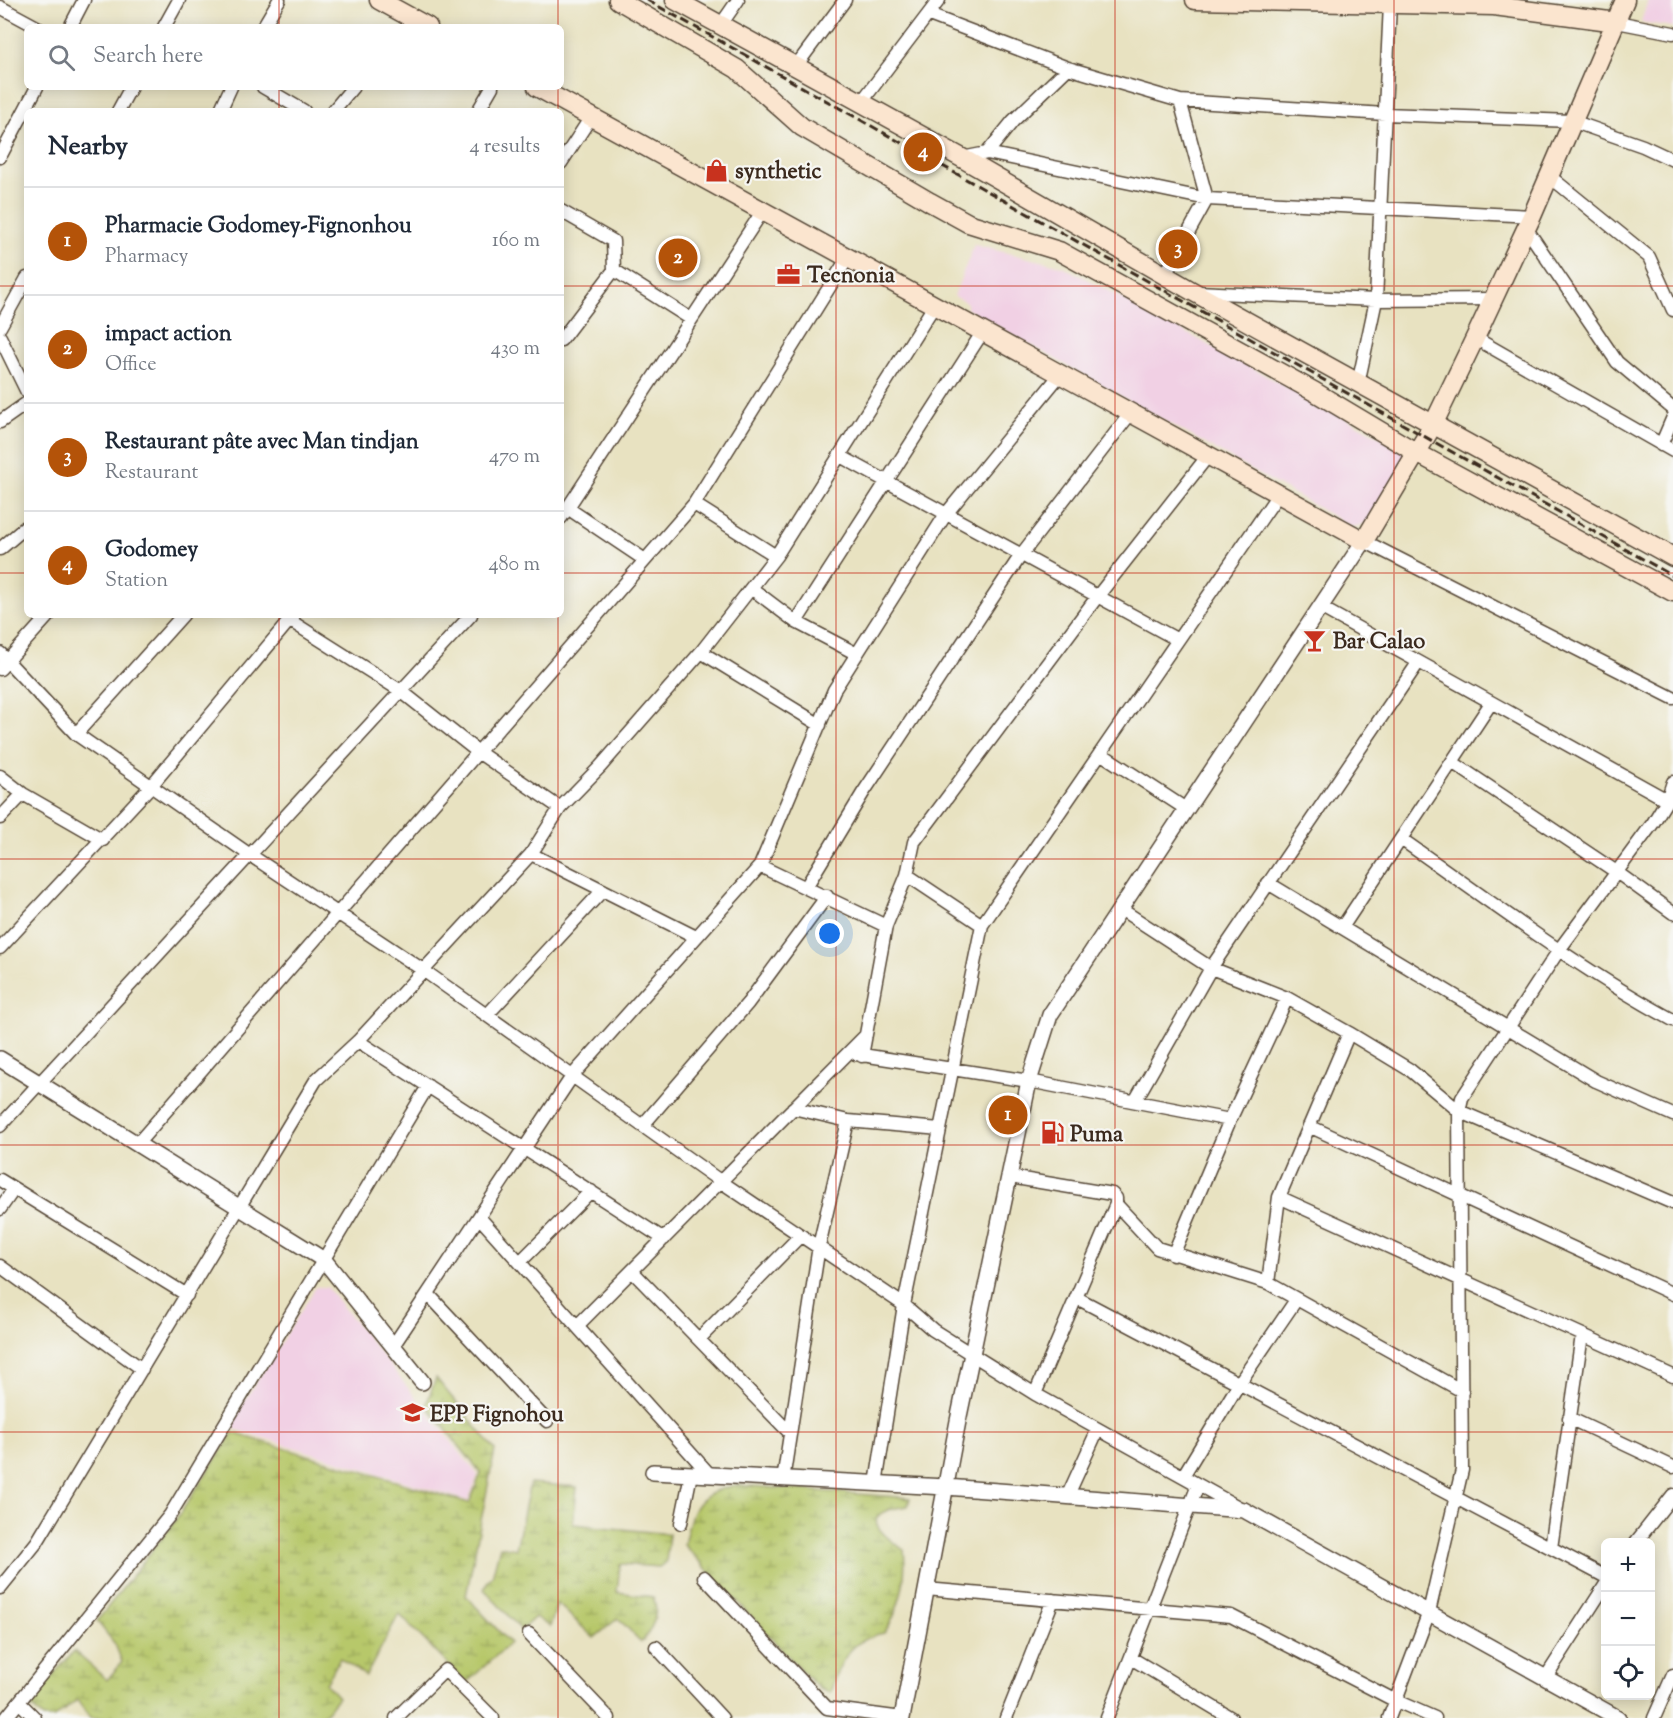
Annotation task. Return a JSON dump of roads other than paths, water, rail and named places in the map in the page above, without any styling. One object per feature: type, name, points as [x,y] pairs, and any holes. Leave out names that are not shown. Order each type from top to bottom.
[{"type":"main road","points":[[379,0],[406,22]]},
{"type":"main road","points":[[618,0],[737,69],[802,127],[930,202],[968,223],[1059,251],[1315,392],[1417,453],[1673,592]]},
{"type":"main road","points":[[675,0],[860,104],[962,158],[1358,384],[1673,557]]},
{"type":"main road","points":[[1195,0],[1494,6],[1617,22]]},
{"type":"main road","points":[[542,90],[1277,496],[1364,541],[1433,425],[1494,299],[1617,22],[1624,0]]},
{"type":"street","points":[[72,24],[84,0]]},
{"type":"street","points":[[169,24],[179,0]]},
{"type":"street","points":[[265,24],[279,0]]},
{"type":"street","points":[[720,26],[738,0]]},
{"type":"street","points":[[796,66],[845,0]]},
{"type":"street","points":[[860,104],[939,0]]},
{"type":"street","points":[[1358,384],[1376,300],[1390,4]]},
{"type":"street","points":[[0,7],[31,24]]},
{"type":"street","points":[[929,15],[1068,68],[1180,101],[1385,114],[1572,121],[1643,146],[1673,160]]},
{"type":"street","points":[[1617,22],[1673,33]]},
{"type":"street","points":[[987,153],[1013,121],[1068,68]]},
{"type":"street","points":[[26,108],[35,90]]},
{"type":"street","points":[[120,108],[129,90]]},
{"type":"street","points":[[221,108],[230,90]]},
{"type":"street","points":[[268,90],[299,108]]},
{"type":"street","points":[[336,108],[350,90]]},
{"type":"street","points":[[480,108],[490,90]]},
{"type":"street","points":[[1165,275],[1207,199],[1180,101]]},
{"type":"street","points":[[0,157],[24,112]]},
{"type":"street","points":[[564,158],[591,117]]},
{"type":"street","points":[[962,158],[987,153],[1207,199],[1381,208],[1529,222],[1617,362],[1673,409]]},
{"type":"street","points":[[1548,175],[1649,257],[1673,310]]},
{"type":"street","points":[[645,560],[565,514],[762,212]]},
{"type":"street","points":[[564,213],[613,242],[614,270],[564,336]]},
{"type":"street","points":[[138,1143],[694,504],[847,258]]},
{"type":"street","points":[[614,270],[692,319]]},
{"type":"street","points":[[0,327],[24,283]]},
{"type":"street","points":[[1192,291],[1376,300],[1494,299]]},
{"type":"street","points":[[0,1588],[37,1542],[316,1080],[358,1041],[531,854],[560,808],[608,759],[701,652],[776,556],[934,306]]},
{"type":"street","points":[[796,621],[982,333]]},
{"type":"street","points":[[0,338],[24,386]]},
{"type":"street","points":[[1475,338],[1673,451]]},
{"type":"street","points":[[393,1346],[573,1075],[760,866],[834,690],[946,514],[1059,375]]},
{"type":"street","points":[[0,422],[24,405]]},
{"type":"street","points":[[806,887],[863,793],[1021,555],[1130,414]]},
{"type":"street","points":[[1661,445],[1673,417]]},
{"type":"street","points":[[840,456],[1178,640]]},
{"type":"street","points":[[862,1056],[886,926],[907,875],[914,842],[1097,597],[1207,457]]},
{"type":"street","points":[[876,1484],[904,1305],[982,925],[1277,496]]},
{"type":"street","points":[[694,504],[776,556]]},
{"type":"street","points":[[0,549],[24,529]]},
{"type":"street","points":[[704,1577],[826,1713],[902,1718],[972,1356],[1029,1081],[1050,1015],[1364,541],[1673,698]]},
{"type":"street","points":[[751,588],[796,621],[857,654]]},
{"type":"street","points":[[1320,607],[1667,800]]},
{"type":"street","points":[[47,618],[2,661],[76,734],[250,855],[423,970],[720,1182],[800,1236],[819,1246],[904,1305],[933,1330],[972,1356],[1035,1394],[1618,1718]]},
{"type":"street","points":[[76,734],[180,618]]},
{"type":"street","points":[[0,948],[151,786],[290,618]]},
{"type":"street","points":[[292,618],[401,691],[478,752],[560,808]]},
{"type":"street","points":[[0,1126],[468,618]]},
{"type":"street","points":[[701,652],[820,725]]},
{"type":"street","points":[[1135,1101],[1211,968],[1418,663]]},
{"type":"street","points":[[1343,926],[1491,703]]},
{"type":"street","points":[[1100,753],[1186,809]]},
{"type":"street","points":[[1452,762],[1615,871],[1673,913]]},
{"type":"street","points":[[0,776],[23,794],[103,840]]},
{"type":"street","points":[[1389,1718],[1429,1612],[1462,1470],[1459,1111],[1468,1084],[1559,950],[1615,871],[1653,823],[1667,800],[1673,782]]},
{"type":"street","points":[[0,818],[23,794]]},
{"type":"street","points":[[1401,839],[1559,950],[1635,1000],[1673,1020]]},
{"type":"street","points":[[531,854],[696,937]]},
{"type":"street","points":[[760,866],[886,926]]},
{"type":"street","points":[[907,875],[982,925]]},
{"type":"street","points":[[1268,884],[1343,926],[1596,1081],[1673,1115]]},
{"type":"street","points":[[487,1015],[603,890]]},
{"type":"street","points":[[643,1125],[748,1002],[827,896]]},
{"type":"street","points":[[1119,908],[1211,968],[1287,998],[1410,1070],[1459,1111],[1673,1203]]},
{"type":"street","points":[[1173,1255],[1230,1120],[1287,998]]},
{"type":"street","points":[[1268,1283],[1279,1197],[1349,1034]]},
{"type":"street","points":[[577,1326],[866,1035]]},
{"type":"street","points":[[358,1041],[664,1239]]},
{"type":"street","points":[[849,1052],[862,1056],[1029,1081],[1230,1120]]},
{"type":"street","points":[[0,1059],[324,1260],[422,1382]]},
{"type":"street","points":[[6,1718],[170,1515],[428,1086]]},
{"type":"street","points":[[793,1108],[848,1121],[940,1129]]},
{"type":"street","points":[[783,1480],[819,1246],[848,1121]]},
{"type":"street","points":[[1309,1126],[1673,1294]]},
{"type":"street","points":[[1010,1177],[1112,1194],[1116,1204],[1146,1239],[1157,1248],[1173,1255],[1226,1267],[1268,1283],[1462,1391]]},
{"type":"street","points":[[0,1180],[186,1295]]},
{"type":"street","points":[[0,1209],[14,1189]]},
{"type":"street","points":[[520,1262],[591,1191]]},
{"type":"street","points":[[1279,1197],[1673,1376]]},
{"type":"street","points":[[1035,1394],[1116,1204]]},
{"type":"street","points":[[479,1217],[711,1476]]},
{"type":"street","points":[[699,1340],[800,1236]]},
{"type":"street","points":[[0,1266],[142,1369]]},
{"type":"street","points":[[632,1271],[789,1432]]},
{"type":"street","points":[[428,1294],[547,1421]]},
{"type":"street","points":[[1077,1298],[1161,1344],[1240,1382],[1456,1500],[1601,1575]]},
{"type":"street","points":[[1183,1476],[1240,1382],[1296,1300]]},
{"type":"street","points":[[1551,1548],[1582,1335]]},
{"type":"street","points":[[1569,1418],[1673,1467]]},
{"type":"street","points":[[1067,1497],[1098,1429]]},
{"type":"street","points":[[653,1472],[946,1487],[1191,1508],[1244,1510]]},
{"type":"street","points":[[681,1523],[691,1474]]},
{"type":"street","points":[[1107,1718],[1191,1508],[1198,1485]]},
{"type":"street","points":[[1639,1538],[1673,1495]]},
{"type":"street","points":[[926,1590],[1231,1617],[1394,1700],[1435,1718]]},
{"type":"street","points":[[1546,1677],[1601,1590]]},
{"type":"street","points":[[1006,1718],[1053,1600]]},
{"type":"street","points":[[529,1634],[609,1718]]},
{"type":"street","points":[[656,1647],[722,1718]]},
{"type":"street","points":[[1131,1658],[1209,1713],[1231,1718]]},
{"type":"street","points":[[396,1718],[445,1670],[493,1718]]},
{"type":"street","points":[[1654,1718],[1673,1676]]},
{"type":"street","points":[[19,1702],[35,1718]]},
{"type":"railway","points":[[647,0],[1673,576]]},
{"type":"place","name":"Godomey","points":[[923,152]]},
{"type":"place","name":"synthetic","points":[[717,170]]},
{"type":"place","name":"Restaurant pâte avec Man tindjan","points":[[1178,249]]},
{"type":"place","name":"impact action","points":[[678,258]]},
{"type":"place","name":"Tecnonia","points":[[789,274]]},
{"type":"place","name":"Bar Calao","points":[[1315,640]]},
{"type":"place","name":"Pharmacie Godomey-Fignonhou","points":[[1008,1115]]},
{"type":"place","name":"Puma","points":[[1052,1133]]},
{"type":"place","name":"EPP Fignohou","points":[[412,1413]]}]
